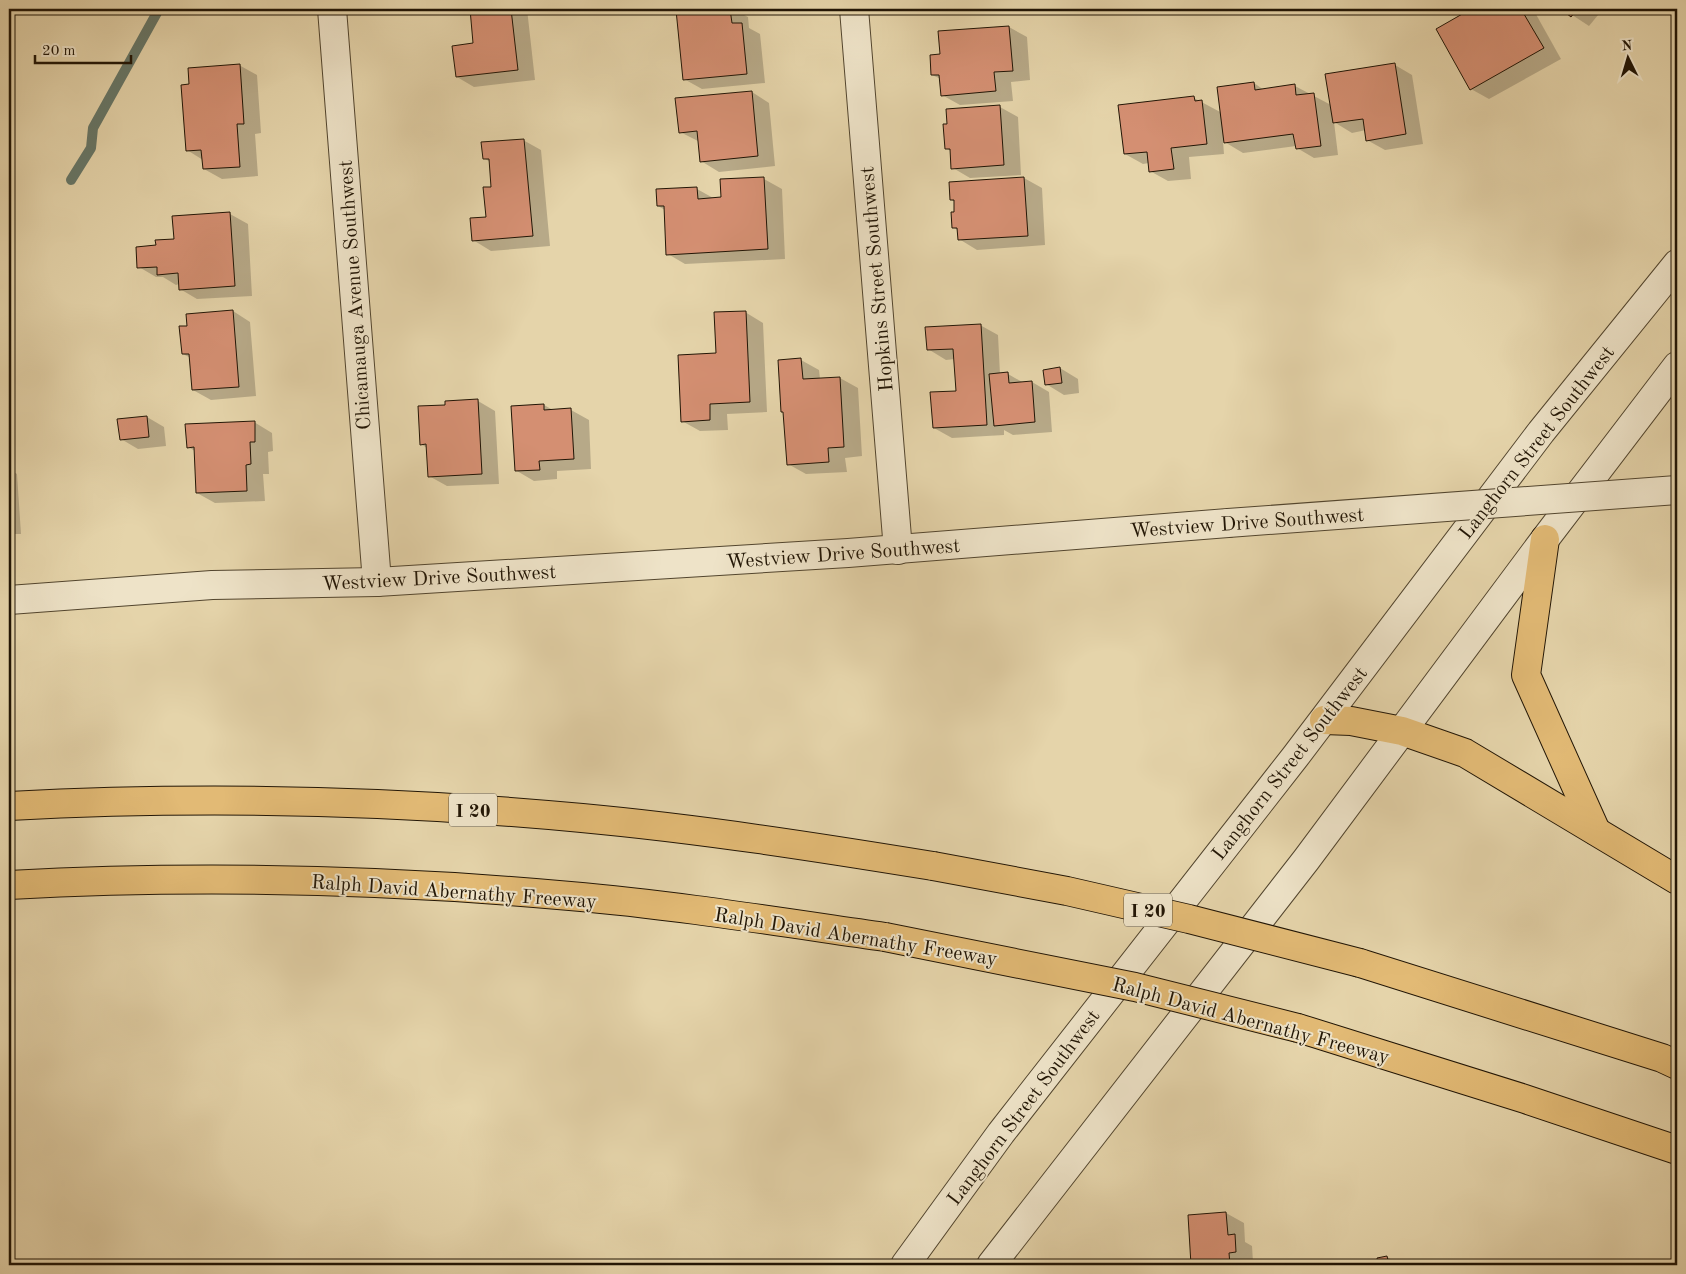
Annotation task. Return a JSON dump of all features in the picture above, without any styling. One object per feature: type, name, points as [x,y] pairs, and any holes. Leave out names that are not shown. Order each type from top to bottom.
[{"type":"highway","points":[[1545,539],[1526,675],[1596,831]]},
{"type":"highway","points":[[1324,720],[1361,722],[1402,731],[1465,753],[1677,880]]},
{"type":"highway","name":"I 20","points":[[9,806],[97,802],[231,801],[404,805],[582,818],[758,838],[933,866],[1067,892],[1189,919],[1360,963],[1662,1058],[1677,1065]]},
{"type":"highway","name":"Ralph David Abernathy Freeway","points":[[9,885],[210,879],[349,882],[471,889],[570,896],[684,909],[885,937],[1135,987],[1298,1028],[1525,1099],[1677,1150]]},
{"type":"street","name":"Chicamauga Avenue Southwest","points":[[332,9],[377,582]]},
{"type":"street","name":"Hopkins Street Southwest","points":[[854,9],[898,550]]},
{"type":"street","name":"Langhorn Street Southwest","points":[[905,1265],[1000,1133],[1324,720],[1541,432],[1677,264]]},
{"type":"street","points":[[990,1265],[1300,868],[1545,539],[1677,366]]},
{"type":"street","name":"Westview Drive Southwest","points":[[9,600],[212,585],[377,582],[898,550],[1228,523],[1677,490]]},
{"type":"building","points":[[470,9],[511,9],[518,70],[456,77],[452,46],[473,43]]},
{"type":"building","points":[[730,9],[732,23],[742,23],[747,74],[683,80],[676,10]]},
{"type":"building","points":[[1471,9],[1521,9],[1544,48],[1470,90],[1436,29]]},
{"type":"building","points":[[1561,9],[1577,9],[1571,17]]},
{"type":"building","points":[[1009,26],[1013,71],[994,72],[996,91],[941,96],[939,75],[931,75],[930,55],[940,54],[938,31]]},
{"type":"building","points":[[1395,63],[1406,134],[1366,141],[1363,119],[1333,123],[1325,74]]},
{"type":"building","points":[[240,64],[244,124],[237,124],[240,167],[203,169],[201,150],[186,151],[181,85],[189,84],[188,68]]},
{"type":"building","points":[[1254,82],[1255,90],[1295,84],[1296,95],[1314,93],[1321,146],[1296,149],[1293,134],[1224,143],[1217,87]]},
{"type":"building","points":[[752,91],[758,156],[700,162],[697,131],[679,133],[675,98]]},
{"type":"building","points":[[1194,96],[1195,101],[1202,100],[1207,144],[1171,148],[1174,169],[1149,172],[1147,152],[1124,154],[1118,105]]},
{"type":"building","points":[[1000,105],[1004,165],[951,169],[950,149],[945,149],[943,124],[947,124],[946,109]]},
{"type":"building","points":[[524,139],[533,236],[472,241],[470,218],[486,217],[483,187],[491,187],[489,159],[483,159],[481,142]]},
{"type":"building","points":[[764,177],[768,249],[666,255],[664,206],[657,206],[656,189],[697,187],[698,199],[721,197],[720,179]]},
{"type":"building","points":[[1024,177],[1028,236],[958,240],[957,228],[952,228],[951,212],[954,212],[954,200],[950,200],[949,182]]},
{"type":"building","points":[[230,212],[235,286],[179,290],[178,273],[157,275],[157,267],[137,268],[136,247],[156,245],[155,240],[174,239],[172,216]]},
{"type":"building","points":[[233,310],[239,387],[192,390],[189,354],[182,354],[179,326],[187,326],[186,314]]},
{"type":"building","points":[[746,311],[750,402],[710,404],[710,420],[681,422],[678,355],[716,353],[714,312]]},
{"type":"building","points":[[981,324],[987,425],[933,428],[930,392],[956,391],[953,349],[927,350],[925,327]]},
{"type":"building","points":[[801,358],[803,379],[840,377],[844,447],[828,448],[829,462],[787,465],[778,360]]},
{"type":"building","points":[[1060,367],[1062,383],[1045,385],[1043,370]]},
{"type":"building","points":[[1008,372],[1009,383],[1032,381],[1035,422],[994,426],[989,374]]},
{"type":"building","points":[[478,399],[482,474],[428,477],[426,444],[420,445],[418,406],[445,405],[445,401]]},
{"type":"building","points":[[544,404],[544,410],[571,408],[574,459],[539,461],[540,470],[515,471],[511,406]]},
{"type":"building","points":[[147,416],[149,437],[120,440],[117,419]]},
{"type":"building","points":[[255,421],[255,442],[250,442],[251,464],[246,465],[247,491],[196,493],[194,447],[187,448],[185,424]]},
{"type":"building","points":[[1226,1212],[1228,1235],[1235,1234],[1236,1252],[1229,1253],[1230,1265],[1191,1265],[1188,1215]]},
{"type":"building","points":[[1387,1256],[1389,1265],[1378,1265],[1377,1258]]},
{"type":"waterway","points":[[71,180],[91,148],[93,128],[159,9]]}]
